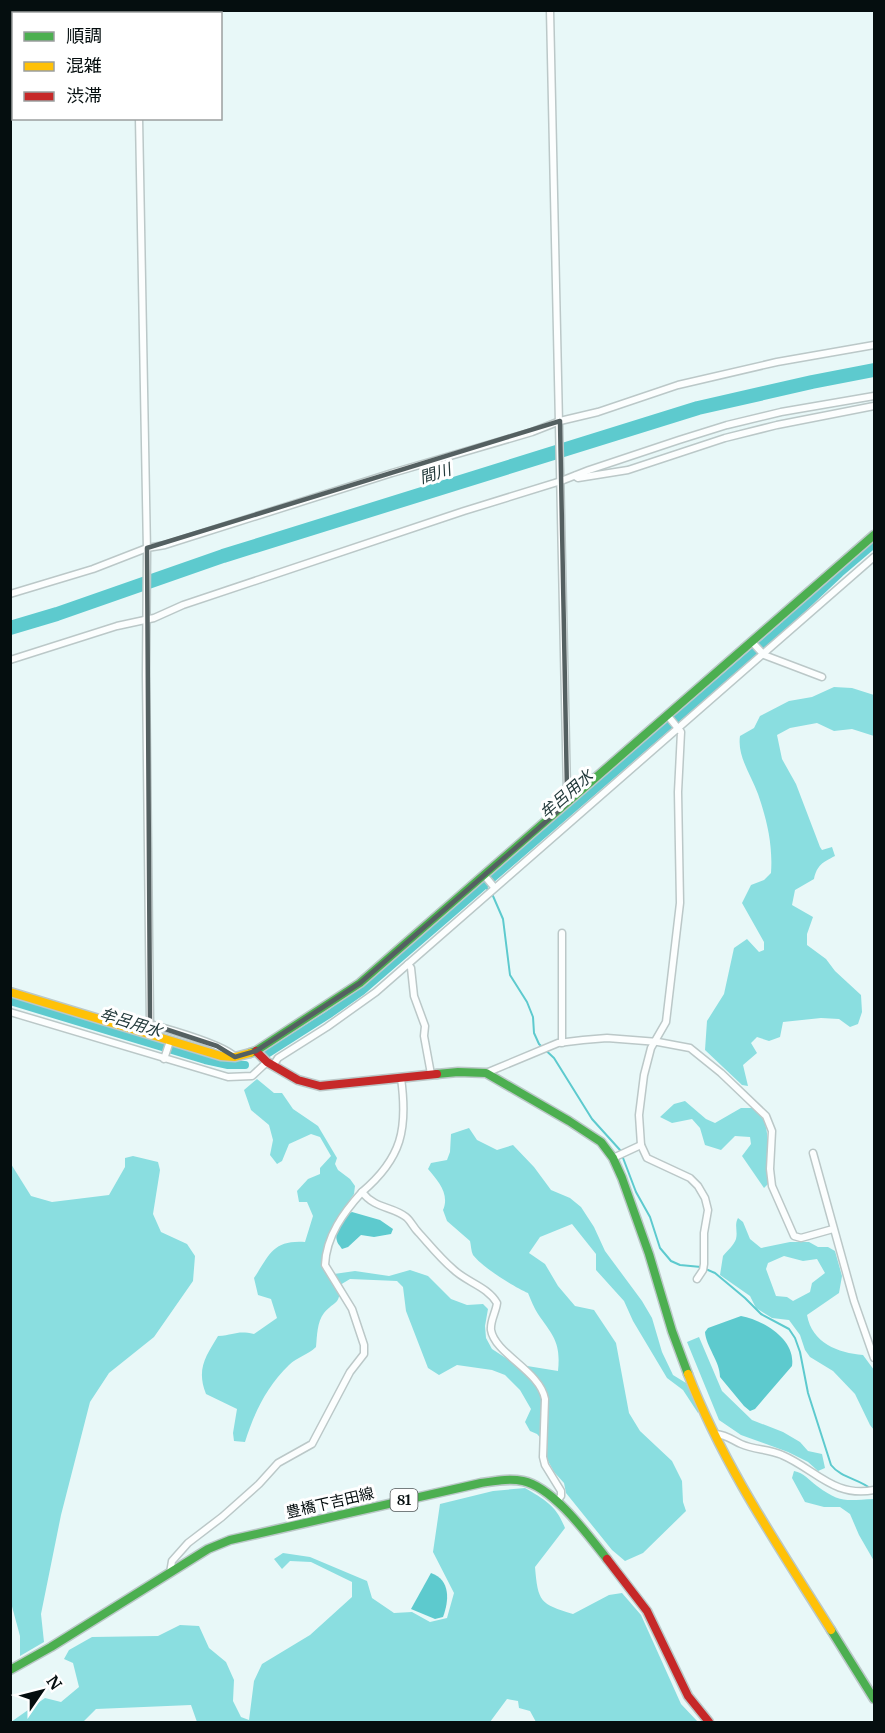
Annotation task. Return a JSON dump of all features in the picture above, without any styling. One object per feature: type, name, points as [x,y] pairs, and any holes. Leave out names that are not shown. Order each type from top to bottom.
[{"type":"street","points":[[550,10],[567,792],[573,798]]},
{"type":"street","points":[[140,120],[147,550],[150,1024]]},
{"type":"street","points":[[10,594],[392,473],[598,412],[678,385],[777,362],[874,345]]},
{"type":"street","points":[[10,660],[147,618],[727,425],[874,396]]},
{"type":"street","points":[[574,476],[628,470],[725,438],[874,406]]},
{"type":"street","points":[[10,992],[168,1043],[221,1056],[235,1057],[256,1051],[360,983],[669,717],[874,536]]},
{"type":"street","points":[[10,1012],[165,1057],[218,1075],[236,1078],[252,1076],[355,1007],[408,964],[874,557]]},
{"type":"street","points":[[753,643],[763,654],[822,677]]},
{"type":"street","points":[[669,717],[681,732],[678,792],[680,903],[666,1022],[653,1041],[640,1095],[639,1115],[641,1145],[647,1158],[690,1178],[705,1198],[708,1210],[704,1233],[704,1267],[697,1279]]},
{"type":"street","points":[[485,876],[492,889]]},
{"type":"street","points":[[562,933],[562,1042]]},
{"type":"street","points":[[408,964],[411,968],[414,996],[425,1026],[424,1036],[431,1074]]},
{"type":"street","points":[[102,1020],[107,1015],[150,1024],[230,1051],[235,1057]]},
{"type":"street","points":[[486,1073],[562,1042],[607,1038],[653,1041],[682,1046],[698,1054],[722,1073],[766,1116],[772,1131],[770,1169],[772,1186],[794,1236],[801,1238],[833,1229]]},
{"type":"street","points":[[165,1057],[168,1043]]},
{"type":"street","points":[[256,1051],[270,1064],[298,1080],[320,1086],[431,1074],[475,1071],[486,1073],[591,1134],[619,1154],[672,1331],[692,1387],[747,1495],[874,1699]]},
{"type":"street","points":[[170,1573],[172,1561],[188,1543],[222,1517],[259,1484],[278,1463],[309,1448],[350,1372],[364,1354],[364,1345],[354,1315],[325,1265],[328,1245],[339,1220],[362,1192],[379,1176],[399,1147],[405,1113],[402,1078]]},
{"type":"street","points":[[619,1154],[641,1145]]},
{"type":"street","points":[[813,1153],[854,1300],[874,1358]]},
{"type":"street","points":[[362,1192],[367,1199],[408,1219],[454,1271],[473,1281],[494,1298],[497,1303],[491,1324],[494,1338],[540,1384],[544,1392],[543,1457],[545,1465],[561,1491],[561,1496],[557,1501]]},
{"type":"street","points":[[716,1434],[723,1435],[742,1445],[780,1454],[842,1490],[866,1492],[874,1490]]},
{"type":"street","name":"豊橋下吉田線","points":[[10,1670],[208,1549],[230,1540],[481,1483],[517,1479],[534,1483],[557,1501],[642,1604],[686,1695],[695,1709],[709,1722]]},
{"type":"highlighted area","points":[[560,421],[567,792],[573,798],[360,983],[256,1051],[235,1057],[217,1046],[150,1024],[147,548]]},
{"type":"shaded area","points":[[834,687],[852,688],[874,695],[874,736],[852,729],[834,731],[817,723],[790,728],[777,735],[782,759],[796,784],[820,847],[822,850],[832,847],[835,856],[821,864],[814,879],[795,890],[792,905],[813,917],[807,934],[807,945],[826,959],[835,971],[861,995],[862,1012],[858,1024],[850,1027],[839,1019],[821,1018],[783,1022],[780,1037],[769,1041],[757,1037],[751,1043],[757,1053],[743,1065],[748,1086],[742,1085],[705,1050],[707,1021],[724,994],[734,948],[747,939],[759,952],[764,950],[764,942],[742,903],[751,885],[764,880],[771,873],[770,843],[767,823],[741,751],[740,736],[754,728],[760,716],[789,701],[812,697]]},
{"type":"shaded area","points":[[257,1079],[274,1093],[282,1093],[293,1109],[318,1126],[337,1158],[335,1164],[338,1170],[355,1186],[354,1194],[335,1222],[324,1252],[323,1265],[334,1274],[355,1271],[389,1276],[410,1270],[428,1276],[451,1299],[467,1305],[483,1304],[488,1309],[485,1326],[486,1338],[492,1349],[515,1364],[558,1371],[559,1361],[555,1340],[528,1293],[477,1260],[472,1253],[470,1241],[447,1221],[443,1210],[444,1193],[428,1169],[431,1163],[447,1160],[451,1134],[469,1128],[477,1140],[497,1150],[513,1145],[534,1167],[551,1190],[570,1198],[581,1207],[594,1227],[605,1251],[652,1318],[662,1352],[673,1375],[686,1383],[699,1409],[698,1413],[683,1390],[667,1378],[633,1321],[624,1301],[596,1270],[596,1254],[572,1224],[540,1237],[529,1253],[545,1264],[558,1286],[575,1306],[594,1310],[616,1343],[629,1413],[640,1431],[672,1461],[682,1481],[686,1511],[643,1553],[625,1561],[612,1550],[566,1493],[564,1483],[554,1472],[547,1459],[546,1444],[537,1434],[530,1431],[525,1422],[531,1409],[520,1390],[505,1375],[492,1370],[457,1365],[439,1375],[428,1368],[406,1311],[403,1287],[397,1281],[350,1279],[340,1285],[338,1300],[324,1313],[320,1321],[316,1347],[292,1362],[281,1373],[262,1400],[245,1442],[234,1441],[237,1409],[206,1394],[202,1377],[204,1363],[218,1336],[254,1334],[277,1318],[271,1299],[258,1295],[254,1278],[279,1246],[286,1243],[305,1242],[313,1216],[307,1202],[299,1202],[297,1191],[308,1179],[320,1174],[320,1168],[331,1156],[320,1137],[311,1134],[289,1144],[282,1161],[277,1164],[270,1155],[273,1140],[269,1125],[251,1110],[244,1090]]},
{"type":"shaded area","points":[[685,1101],[706,1119],[715,1123],[741,1108],[753,1108],[763,1119],[768,1141],[768,1184],[764,1188],[742,1156],[751,1144],[750,1137],[735,1136],[721,1150],[705,1145],[700,1128],[692,1119],[672,1123],[660,1117],[674,1104]]},
{"type":"shaded area","points":[[133,1156],[158,1162],[160,1170],[153,1214],[161,1232],[187,1244],[195,1256],[193,1281],[154,1337],[109,1373],[90,1402],[61,1515],[41,1614],[44,1642],[20,1656],[20,1636],[10,1599],[11,1164],[31,1196],[52,1202],[109,1195],[125,1167],[125,1158]]},
{"type":"shaded area","points":[[352,1212],[380,1220],[393,1229],[391,1234],[374,1237],[361,1235],[348,1247],[342,1249],[336,1237],[338,1228]]},
{"type":"shaded area","points":[[738,1218],[743,1222],[750,1239],[761,1248],[790,1242],[809,1242],[835,1251],[842,1276],[839,1293],[807,1315],[814,1333],[820,1339],[844,1352],[863,1355],[874,1370],[874,1430],[855,1394],[833,1371],[810,1357],[800,1335],[789,1320],[772,1318],[756,1308],[750,1296],[720,1275],[723,1256],[736,1239]],"holes":[[[784,1256],[803,1261],[817,1259],[825,1273],[812,1283],[810,1292],[793,1301],[787,1297],[776,1296],[766,1269],[768,1263]]]},
{"type":"shaded area","points":[[741,1316],[768,1326],[776,1332],[789,1347],[792,1356],[792,1366],[755,1409],[750,1411],[720,1377],[718,1365],[705,1332],[708,1328]]},
{"type":"shaded area","points":[[699,1337],[722,1391],[752,1420],[783,1432],[800,1442],[808,1451],[822,1454],[825,1468],[818,1471],[808,1462],[741,1435],[719,1420],[687,1342]]},
{"type":"shaded area","points":[[794,1471],[804,1475],[832,1496],[844,1500],[874,1499],[874,1561],[850,1514],[840,1507],[824,1507],[805,1502],[792,1478]]},
{"type":"shaded area","points":[[525,1488],[554,1508],[565,1528],[535,1567],[538,1588],[543,1600],[547,1604],[573,1614],[609,1595],[622,1593],[641,1615],[681,1704],[698,1722],[536,1722],[530,1711],[519,1708],[518,1701],[507,1699],[490,1722],[197,1722],[191,1705],[96,1709],[83,1722],[11,1722],[45,1698],[61,1702],[79,1687],[73,1663],[64,1659],[69,1650],[92,1637],[158,1636],[180,1625],[199,1626],[209,1648],[226,1662],[234,1680],[233,1701],[241,1717],[249,1720],[254,1681],[262,1664],[310,1635],[352,1597],[352,1582],[311,1562],[290,1561],[282,1569],[274,1559],[283,1553],[310,1557],[367,1581],[372,1598],[394,1613],[412,1612],[430,1622],[447,1618],[454,1593],[433,1552],[440,1504],[493,1491]]},
{"type":"shaded area","points":[[431,1573],[438,1576],[447,1592],[443,1617],[435,1619],[411,1609]]},
{"type":"waterway","name":"間川","points":[[10,628],[223,556],[698,408],[874,370]]},
{"type":"waterway","name":"牟呂用水","points":[[267,1054],[362,991],[785,625],[874,544]]},
{"type":"waterway","points":[[484,885],[493,896],[503,919],[510,975],[527,1002],[539,1044],[554,1058],[592,1119],[620,1150],[636,1192],[650,1217],[660,1248],[671,1261],[680,1265],[701,1267],[715,1273],[761,1314],[789,1329],[800,1352],[808,1393],[831,1465],[840,1473],[871,1489]]},
{"type":"waterway","name":"牟呂用水","points":[[10,1001],[205,1060],[228,1065],[245,1065]]},
{"type":"traffic: fast","points":[[250,1053],[360,983],[874,535]]},
{"type":"traffic: fast","points":[[437,1074],[486,1073],[601,1142],[613,1158],[622,1178],[688,1374]]},
{"type":"traffic: fast","points":[[10,1670],[208,1549],[230,1540],[481,1483],[502,1480],[523,1481],[546,1492],[569,1513],[607,1559]]},
{"type":"traffic: fast","points":[[831,1630],[874,1699]]},
{"type":"traffic: slow","points":[[10,992],[221,1056],[235,1057],[250,1053]]},
{"type":"traffic: slow","points":[[688,1374],[702,1408],[735,1473],[772,1537],[831,1630]]},
{"type":"traffic: jam","points":[[256,1051],[267,1062],[298,1080],[320,1086],[437,1074]]},
{"type":"traffic: jam","points":[[607,1559],[647,1611],[688,1696],[709,1722]]}]
